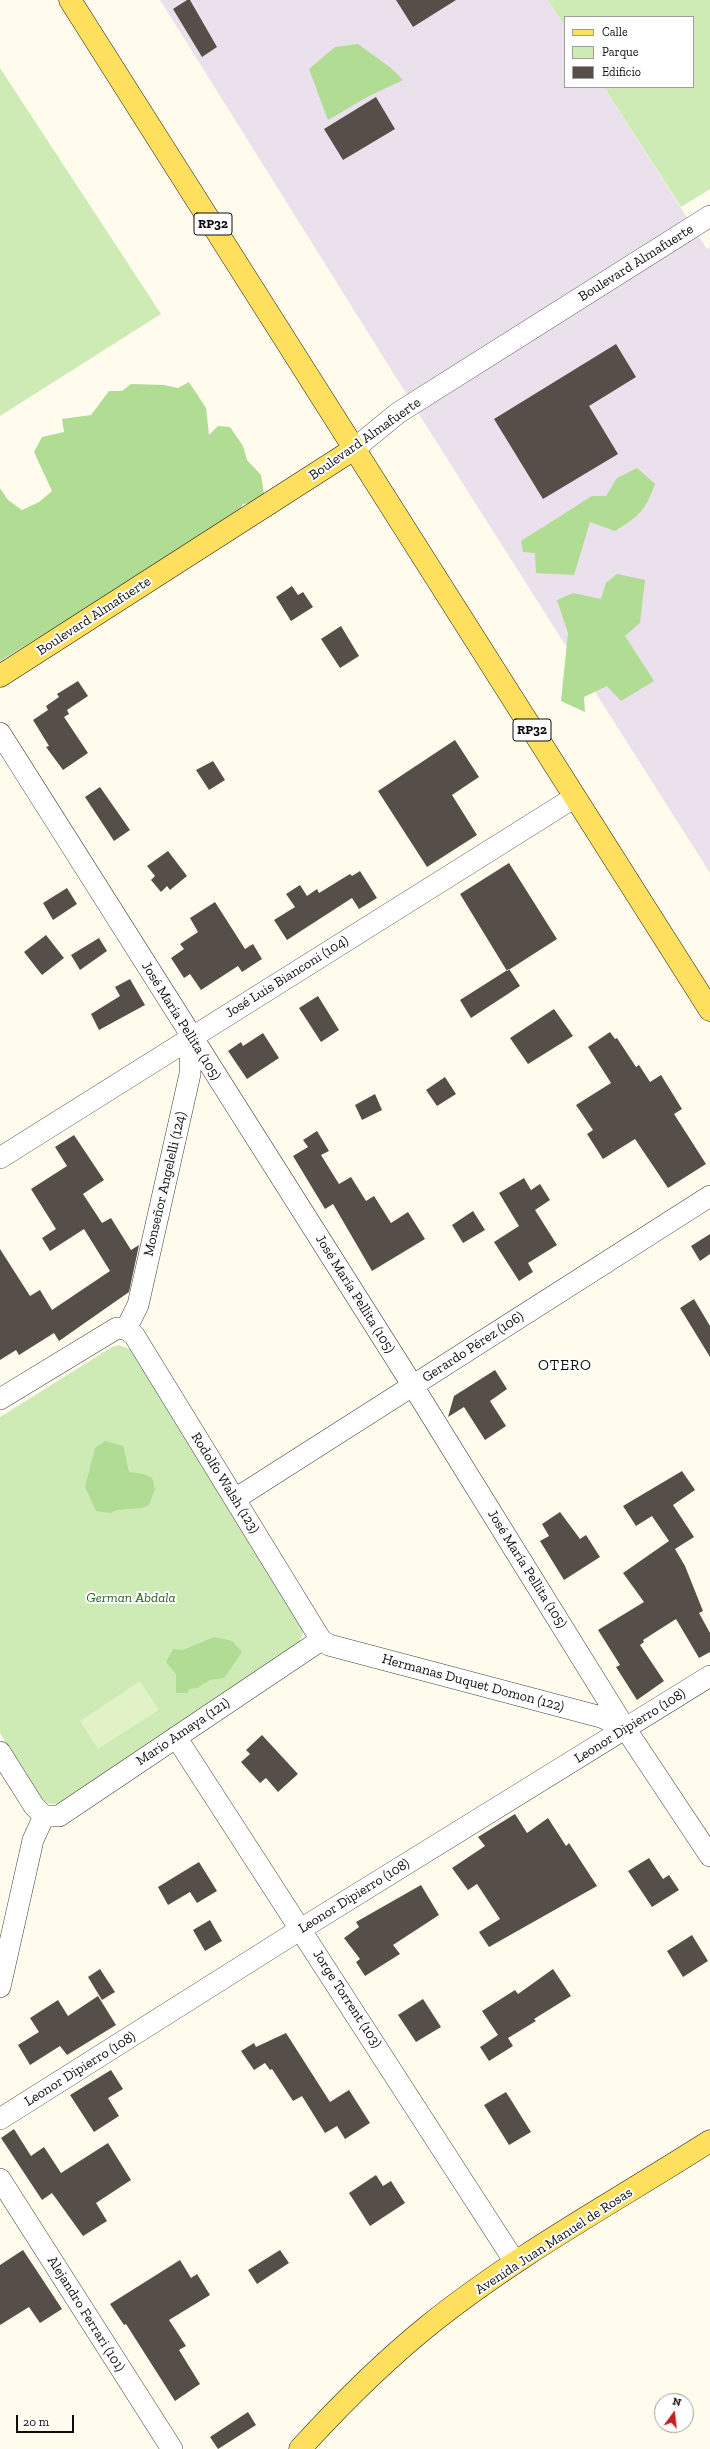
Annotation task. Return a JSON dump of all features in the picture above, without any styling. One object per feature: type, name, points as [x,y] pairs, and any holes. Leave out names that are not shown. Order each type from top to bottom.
[{"type":"main road","name":"RP32","points":[[70,0],[710,1010]]},
{"type":"main road","name":"Boulevard Almafuerte","points":[[0,676],[354,449]]},
{"type":"main road","name":"Avenida Juan Manuel de Rosas","points":[[300,2449],[370,2376],[429,2325],[515,2262],[710,2141]]},
{"type":"street","name":"Boulevard Almafuerte","points":[[354,449],[398,413],[710,216]]},
{"type":"street","name":"José María Pellita (105)","points":[[0,733],[413,1386],[625,1728],[710,1856]]},
{"type":"street","name":"José Luis Bianconi (104)","points":[[0,1158],[575,797]]},
{"type":"street","name":"Monseñor Angelelli (124)","points":[[126,1329],[138,1305],[190,1074],[191,1037]]},
{"type":"street","name":"Gerardo Pérez (106)","points":[[235,1499],[710,1196]]},
{"type":"street","points":[[0,1399],[117,1328],[126,1329]]},
{"type":"street","name":"Rodolfo Walsh (123)","points":[[126,1329],[134,1335],[320,1640]]},
{"type":"street","name":"Hermanas Duquet Domon (122)","points":[[320,1640],[329,1645],[601,1716],[625,1728]]},
{"type":"street","name":"Mario Amaya (121)","points":[[44,1816],[59,1816],[320,1640]]},
{"type":"street","name":"Leonor Dipierro (108)","points":[[0,2119],[301,1929],[710,1676]]},
{"type":"street","name":"Jorge Torrent (103)","points":[[176,1737],[515,2262]]},
{"type":"street","points":[[0,1752],[34,1806],[44,1816],[33,1840],[0,1987]]},
{"type":"street","name":"Alejandro Ferrari (101)","points":[[0,2179],[172,2449]]},
{"type":"shaded area","points":[[160,0],[548,0],[564,24],[564,88],[605,88],[707,249],[710,247],[710,873],[432,435]]},
{"type":"green space","points":[[548,0],[710,0],[710,189],[681,207],[605,88],[694,88],[694,16],[564,16],[564,24]]},
{"type":"green space","points":[[358,44],[391,68],[403,80],[369,96],[328,120],[309,69],[335,47]]},
{"type":"green space","points":[[0,68],[161,314],[0,416]]},
{"type":"green space","points":[[189,382],[206,408],[209,435],[218,426],[230,427],[243,446],[247,460],[261,475],[264,494],[255,503],[243,504],[237,514],[225,523],[0,661],[0,488],[8,500],[22,510],[39,502],[52,491],[34,452],[42,437],[64,432],[62,419],[91,415],[109,391],[122,391],[131,384],[164,385],[178,388]]},
{"type":"green space","points":[[637,468],[655,484],[648,501],[636,517],[615,531],[590,522],[574,575],[536,573],[535,553],[523,552],[521,541],[592,496],[606,496],[617,478]]},
{"type":"green space","points":[[617,574],[645,580],[640,623],[625,636],[654,681],[621,701],[607,686],[584,697],[585,712],[561,701],[568,633],[557,600],[573,593],[601,599],[606,583]]},
{"type":"green space","name":"German Abdala","points":[[119,1345],[132,1350],[302,1626],[303,1633],[299,1642],[60,1803],[50,1804],[38,1795],[0,1733],[0,1417],[112,1347]]},
{"type":"green space","points":[[105,1441],[123,1446],[129,1472],[143,1474],[152,1478],[155,1489],[149,1505],[139,1508],[119,1510],[111,1513],[96,1511],[85,1487],[95,1448]]},
{"type":"green space","points":[[214,1637],[232,1641],[242,1652],[224,1678],[210,1680],[197,1688],[189,1689],[187,1693],[176,1693],[176,1674],[166,1662],[173,1649],[183,1650]]},
{"type":"green space","points":[[140,1681],[159,1710],[98,1749],[80,1721]]},
{"type":"building","points":[[187,0],[190,0],[217,47],[202,57],[173,9]]},
{"type":"building","points":[[396,0],[456,0],[413,27]]},
{"type":"building","points":[[376,97],[395,129],[343,160],[324,129]]},
{"type":"building","points":[[616,344],[636,377],[589,406],[618,454],[543,499],[494,419]]},
{"type":"building","points":[[292,586],[298,595],[303,592],[313,607],[291,621],[276,597]]},
{"type":"building","points":[[341,626],[359,656],[340,668],[321,639]]},
{"type":"building","points":[[78,681],[88,696],[67,710],[69,714],[64,717],[88,753],[63,770],[46,747],[49,746],[33,720],[48,710],[46,706],[59,697],[57,694]]},
{"type":"building","points":[[455,740],[479,777],[452,795],[477,835],[427,867],[378,791]]},
{"type":"building","points":[[213,761],[225,780],[209,790],[196,770]]},
{"type":"building","points":[[100,787],[130,830],[114,841],[85,797]]},
{"type":"building","points":[[168,851],[187,876],[170,890],[167,886],[161,892],[151,880],[155,876],[147,866]]},
{"type":"building","points":[[509,863],[557,939],[507,971],[460,894]]},
{"type":"building","points":[[360,871],[377,898],[359,909],[352,898],[287,940],[274,920],[295,907],[286,894],[300,885],[307,896],[317,889],[319,893],[350,874],[352,876]]},
{"type":"building","points":[[67,888],[77,904],[53,920],[43,903]]},
{"type":"building","points":[[215,902],[245,949],[253,944],[262,959],[242,972],[238,966],[201,990],[190,974],[184,978],[171,958],[184,949],[180,944],[198,932],[190,918]]},
{"type":"building","points":[[46,935],[64,958],[42,975],[24,952]]},
{"type":"building","points":[[99,938],[107,951],[80,970],[71,955]]},
{"type":"building","points":[[509,969],[520,986],[471,1018],[460,1000]]},
{"type":"building","points":[[130,979],[145,1005],[99,1030],[91,1014],[120,996],[115,987]]},
{"type":"building","points":[[318,996],[339,1030],[321,1042],[299,1008]]},
{"type":"building","points":[[554,1009],[573,1036],[528,1064],[510,1038]]},
{"type":"building","points":[[610,1032],[615,1039],[617,1038],[636,1067],[639,1065],[650,1082],[661,1075],[682,1109],[674,1114],[706,1164],[668,1188],[635,1139],[603,1159],[587,1134],[593,1130],[576,1105],[611,1083],[588,1047]]},
{"type":"building","points":[[263,1033],[279,1058],[247,1079],[228,1051],[241,1042],[243,1046]]},
{"type":"building","points":[[445,1077],[456,1094],[437,1106],[426,1090]]},
{"type":"building","points":[[375,1094],[382,1110],[362,1120],[355,1105]]},
{"type":"building","points":[[317,1131],[329,1151],[321,1155],[339,1184],[351,1177],[366,1201],[374,1196],[391,1223],[408,1212],[425,1239],[372,1271],[333,1204],[325,1209],[293,1156],[308,1147],[303,1140]]},
{"type":"building","points":[[74,1135],[104,1180],[83,1194],[102,1223],[111,1218],[131,1250],[139,1245],[129,1292],[59,1341],[54,1333],[19,1355],[16,1350],[0,1360],[0,1249],[30,1296],[40,1290],[52,1310],[110,1271],[84,1229],[50,1251],[42,1238],[56,1229],[31,1189],[67,1166],[55,1147]]},
{"type":"building","points":[[524,1178],[531,1190],[540,1184],[550,1200],[535,1210],[557,1245],[528,1263],[533,1272],[519,1281],[494,1242],[519,1226],[499,1193]]},
{"type":"building","points":[[473,1211],[485,1230],[463,1243],[452,1225]]},
{"type":"building","points":[[710,1234],[710,1254],[700,1261],[691,1246]]},
{"type":"building","points":[[694,1299],[710,1326],[710,1357],[680,1308]]},
{"type":"building","points":[[495,1370],[507,1389],[490,1401],[506,1426],[485,1440],[464,1407],[448,1417],[454,1396]]},
{"type":"building","points":[[682,1471],[695,1490],[673,1505],[694,1537],[675,1549],[685,1566],[703,1611],[699,1613],[710,1633],[710,1652],[699,1658],[676,1619],[643,1640],[644,1642],[640,1645],[664,1681],[637,1700],[616,1667],[620,1665],[598,1630],[644,1602],[623,1573],[669,1541],[652,1516],[636,1526],[623,1506]]},
{"type":"building","points":[[560,1512],[580,1539],[586,1535],[600,1557],[564,1580],[540,1541],[549,1536],[542,1524]]},
{"type":"building","points":[[262,1735],[298,1774],[278,1792],[266,1778],[260,1783],[241,1762],[250,1754],[246,1750]]},
{"type":"building","points":[[515,1814],[527,1833],[548,1818],[566,1846],[569,1843],[597,1886],[489,1947],[479,1932],[500,1919],[477,1884],[468,1890],[452,1868],[485,1846],[478,1837]]},
{"type":"building","points":[[649,1858],[663,1879],[669,1875],[679,1890],[652,1907],[628,1871]]},
{"type":"building","points":[[199,1862],[217,1891],[197,1903],[190,1892],[168,1905],[158,1887]]},
{"type":"building","points":[[421,1885],[439,1915],[393,1945],[400,1954],[365,1976],[356,1962],[360,1959],[344,1938],[359,1927],[356,1922]]},
{"type":"building","points":[[210,1920],[222,1941],[205,1951],[193,1930]]},
{"type":"building","points":[[692,1935],[708,1961],[683,1977],[667,1951]]},
{"type":"building","points":[[100,1969],[115,1992],[102,2000],[88,1977]]},
{"type":"building","points":[[553,1969],[571,1996],[534,2019],[536,2021],[508,2038],[513,2046],[489,2061],[480,2047],[498,2035],[482,2011],[515,1990],[518,1994]]},
{"type":"building","points":[[98,1996],[116,2025],[67,2055],[60,2046],[30,2065],[18,2045],[39,2032],[30,2018],[58,2000],[68,2016]]},
{"type":"building","points":[[423,1999],[441,2027],[416,2042],[398,2015]]},
{"type":"building","points":[[286,2033],[330,2102],[349,2090],[370,2123],[345,2139],[337,2126],[325,2133],[302,2096],[293,2101],[272,2069],[270,2070],[265,2063],[254,2070],[241,2051],[254,2043],[256,2047]]},
{"type":"building","points":[[111,2070],[123,2089],[108,2098],[119,2116],[94,2132],[70,2095]]},
{"type":"building","points":[[506,2092],[531,2132],[509,2145],[484,2105]]},
{"type":"building","points":[[14,2129],[31,2156],[44,2147],[61,2173],[108,2143],[131,2180],[96,2203],[107,2221],[83,2236],[52,2193],[42,2200],[1,2138]]},
{"type":"building","points":[[376,2175],[383,2186],[391,2181],[405,2203],[370,2226],[349,2193]]},
{"type":"building","points":[[23,2250],[62,2309],[40,2323],[29,2307],[0,2325],[0,2265]]},
{"type":"building","points":[[280,2250],[289,2263],[257,2284],[248,2270]]},
{"type":"building","points":[[180,2260],[191,2278],[197,2274],[210,2295],[169,2320],[186,2346],[179,2350],[200,2384],[175,2401],[126,2324],[124,2325],[110,2304]]},
{"type":"building","points":[[248,2412],[256,2425],[218,2449],[210,2437]]},
{"type":"district","name":"OTERO","points":[[565,1366]]}]
